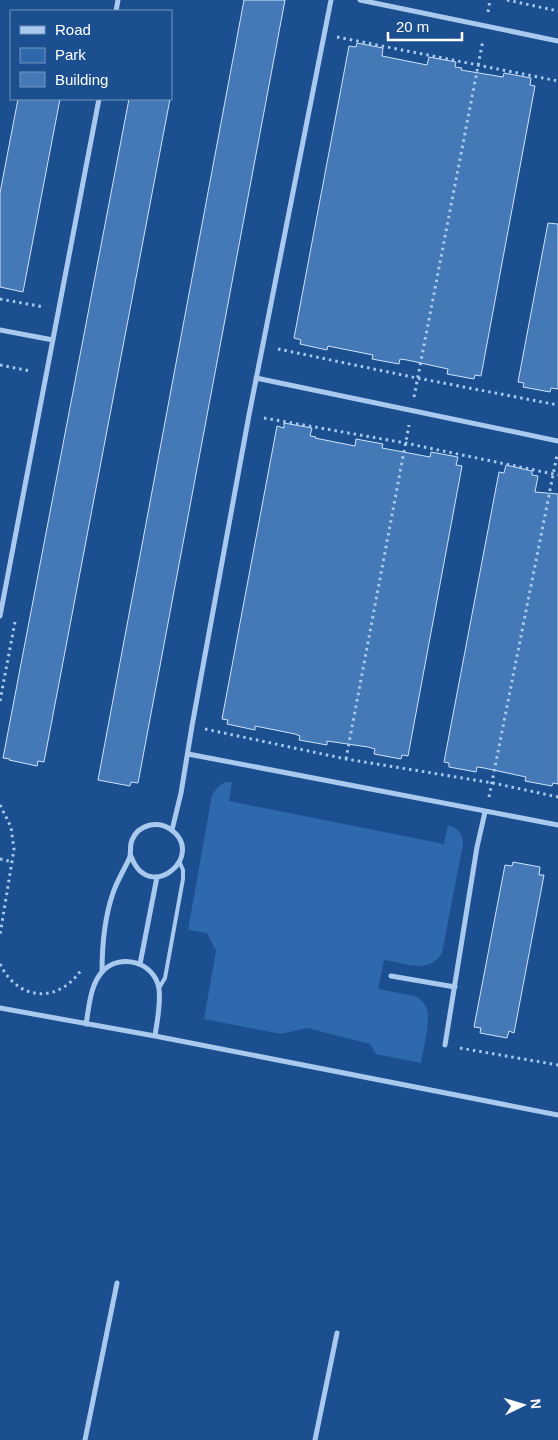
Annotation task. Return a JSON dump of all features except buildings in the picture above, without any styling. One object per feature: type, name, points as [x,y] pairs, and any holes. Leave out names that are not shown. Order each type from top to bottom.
[{"type":"street","points":[[172,830],[181,793],[262,345],[331,0]]},
{"type":"street","points":[[360,0],[558,41]]},
{"type":"street","points":[[0,616],[99,100]]},
{"type":"street","points":[[0,330],[53,340]]},
{"type":"street","points":[[256,378],[558,440]]},
{"type":"street","points":[[188,754],[558,826]]},
{"type":"street","points":[[445,1045],[477,847],[485,812]]},
{"type":"street","points":[[155,824],[164,825],[172,830],[178,836],[182,845],[180,863],[174,870],[158,877],[148,876],[140,872],[134,865],[130,847],[138,831],[146,826],[155,824]]},
{"type":"street","points":[[102,972],[102,952],[107,914],[113,893],[131,856]]},
{"type":"street","points":[[140,964],[158,877]]},
{"type":"street","points":[[86,1024],[96,980],[110,965],[130,961],[140,964],[152,974],[159,988],[155,1036]]},
{"type":"street","points":[[391,976],[455,988]]},
{"type":"street","points":[[0,1008],[155,1036],[558,1115]]},
{"type":"street","points":[[85,1440],[117,1283]]},
{"type":"street","points":[[315,1440],[337,1334]]},
{"type":"lane","points":[[159,988],[165,978],[183,878],[183,870],[180,863]]},
{"type":"path","points":[[346,759],[490,0]]},
{"type":"path","points":[[506,0],[558,11]]},
{"type":"path","points":[[324,35],[558,81]]},
{"type":"path","points":[[0,298],[46,307]]},
{"type":"path","points":[[262,345],[417,378],[558,405]]},
{"type":"path","points":[[0,365],[33,372]]},
{"type":"path","points":[[249,415],[405,443],[556,474]]},
{"type":"path","points":[[485,812],[556,474],[558,450]]},
{"type":"path","points":[[192,726],[346,759],[492,783],[558,797]]},
{"type":"path","points":[[0,804],[13,836],[13,862],[0,935]]},
{"type":"path","points":[[0,859],[13,862]]},
{"type":"path","points":[[0,964],[2,973],[22,989],[32,993],[44,994],[56,992],[66,987],[75,980],[81,970]]},
{"type":"path","points":[[445,1045],[558,1065]]},
{"type":"green space","points":[[225,782],[232,782],[229,801],[444,844],[448,825],[459,832],[463,844],[442,953],[436,960],[423,966],[384,960],[378,989],[414,996],[425,1005],[428,1012],[428,1026],[421,1063],[376,1054],[370,1044],[307,1028],[281,1034],[204,1019],[216,951],[207,933],[188,930],[212,795]]}]
